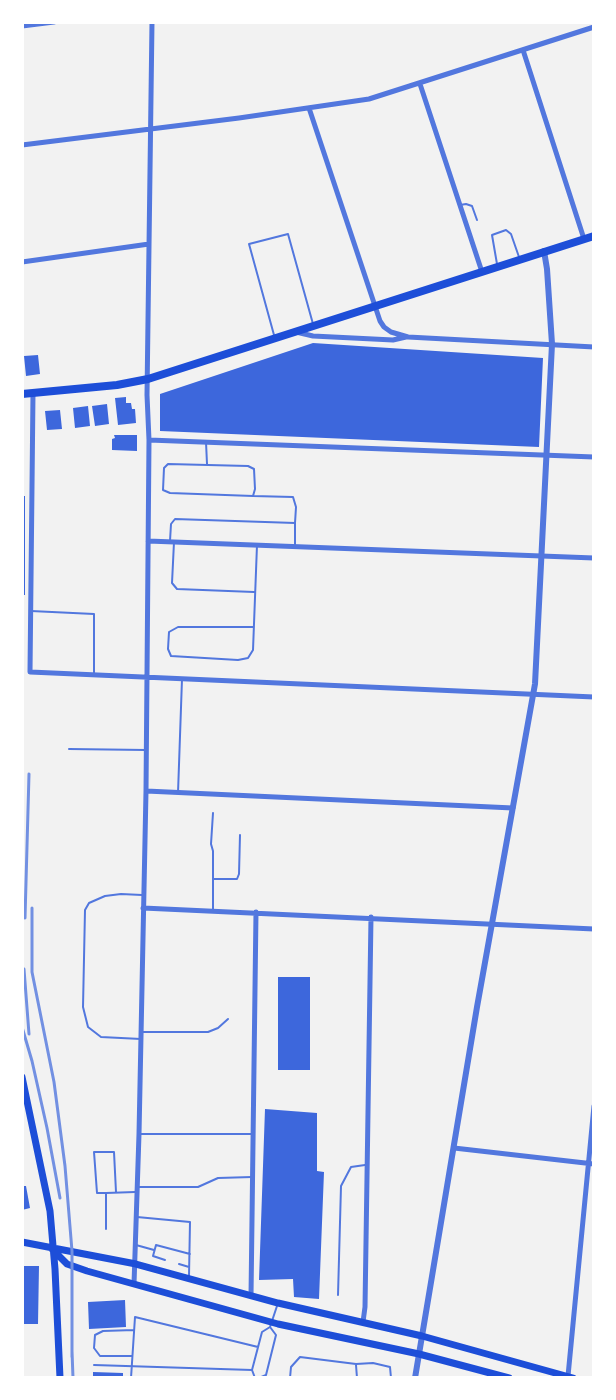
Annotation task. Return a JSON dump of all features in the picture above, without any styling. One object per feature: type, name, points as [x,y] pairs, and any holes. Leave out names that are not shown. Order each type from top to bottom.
[{"type":"main road","points":[[22,394],[117,385],[148,379],[594,236]]},
{"type":"main road","points":[[22,1077],[50,1211],[60,1377]]},
{"type":"main road","points":[[22,1242],[136,1264],[278,1303],[422,1336],[571,1377]]},
{"type":"main road","points":[[52,1249],[67,1264],[271,1325],[419,1354],[509,1377]]},
{"type":"street","points":[[22,26],[54,22]]},
{"type":"street","points":[[134,1284],[146,791],[152,22]]},
{"type":"street","points":[[22,145],[369,99],[523,50],[592,25]]},
{"type":"street","points":[[523,50],[584,239]]},
{"type":"street","points":[[420,84],[482,272]]},
{"type":"street","points":[[309,108],[380,321],[384,327],[391,332],[408,337],[594,347]]},
{"type":"street","points":[[22,261],[149,244]]},
{"type":"street","points":[[415,1377],[491,923],[534,694],[552,344],[548,269],[544,251]]},
{"type":"street","points":[[294,332],[314,336],[393,340],[408,337]]},
{"type":"street","points":[[33,393],[30,672],[147,675],[594,697]]},
{"type":"street","points":[[149,440],[594,457]]},
{"type":"street","points":[[148,541],[594,558]]},
{"type":"street","points":[[146,791],[513,808]]},
{"type":"street","points":[[143,908],[594,929]]},
{"type":"street","points":[[251,1296],[256,912]]},
{"type":"street","points":[[363,1322],[368,1164],[371,917]]},
{"type":"street","points":[[571,1377],[591,1163],[594,1106]]},
{"type":"street","points":[[454,1148],[591,1163]]},
{"type":"lane","points":[[460,205],[471,206],[477,220]]},
{"type":"lane","points":[[498,267],[492,235],[506,230],[511,234],[520,259]]},
{"type":"lane","points":[[274,338],[249,244],[288,234],[314,326]]},
{"type":"lane","points":[[206,442],[207,465]]},
{"type":"lane","points":[[253,496],[254,469],[248,466],[168,464],[164,468],[163,490],[170,493],[253,496],[293,497],[296,507],[295,547]]},
{"type":"lane","points":[[255,592],[177,589],[172,583],[171,524],[175,519],[295,523]]},
{"type":"lane","points":[[254,627],[178,627],[169,632],[168,649],[171,656],[238,660],[248,658],[253,650],[254,627],[255,592],[257,545]]},
{"type":"lane","points":[[31,611],[94,614],[94,674]]},
{"type":"lane","points":[[22,671],[30,672]]},
{"type":"lane","points":[[178,793],[182,677]]},
{"type":"lane","points":[[69,749],[146,750]]},
{"type":"lane","points":[[213,813],[211,844],[213,910]]},
{"type":"lane","points":[[213,879],[237,879],[240,835]]},
{"type":"lane","points":[[141,1039],[101,1037],[88,1027],[83,1007],[85,910],[96,898],[121,894],[143,895]]},
{"type":"lane","points":[[141,1032],[208,1032],[218,1028],[228,1019]]},
{"type":"lane","points":[[139,1134],[252,1134]]},
{"type":"lane","points":[[116,1192],[114,1152],[94,1152],[97,1193],[106,1193],[116,1192],[138,1189],[198,1187],[218,1178],[252,1178]]},
{"type":"lane","points":[[338,1294],[341,1186],[351,1167],[368,1164]]},
{"type":"lane","points":[[106,1193],[106,1229]]},
{"type":"lane","points":[[137,1216],[190,1222],[189,1279]]},
{"type":"lane","points":[[136,1245],[155,1250]]},
{"type":"lane","points":[[165,1260],[153,1256],[156,1245],[190,1254]]},
{"type":"lane","points":[[179,1264],[189,1267]]},
{"type":"lane","points":[[255,1377],[252,1370],[262,1332],[271,1325],[278,1303]]},
{"type":"lane","points":[[131,1377],[135,1317],[258,1347]]},
{"type":"lane","points":[[259,1377],[266,1375],[276,1335],[271,1325]]},
{"type":"lane","points":[[132,1356],[100,1356],[94,1348],[95,1335],[103,1331],[134,1330]]},
{"type":"lane","points":[[290,1377],[291,1367],[300,1357],[356,1364],[374,1362],[390,1367],[391,1377]]},
{"type":"lane","points":[[356,1364],[357,1377]]},
{"type":"lane","points":[[94,1365],[252,1370]]},
{"type":"building","points":[[313,343],[543,358],[539,447],[160,431],[160,394]]},
{"type":"building","points":[[38,355],[40,374],[26,376],[24,356]]},
{"type":"building","points":[[126,397],[126,403],[131,403],[132,409],[135,409],[136,423],[118,425],[115,398]]},
{"type":"building","points":[[107,404],[109,424],[95,426],[92,406]]},
{"type":"building","points":[[88,406],[90,426],[75,428],[73,408]]},
{"type":"building","points":[[60,410],[62,429],[47,430],[45,411]]},
{"type":"building","points":[[114,435],[137,435],[137,451],[112,450]]},
{"type":"building","points":[[22,496],[25,496],[25,595],[22,595]]},
{"type":"building","points":[[278,977],[310,977],[310,1070],[278,1070]]},
{"type":"building","points":[[265,1109],[317,1113],[317,1171],[324,1172],[319,1299],[294,1297],[293,1279],[259,1280]]},
{"type":"building","points":[[22,1186],[26,1186],[30,1208],[22,1210]]},
{"type":"building","points":[[22,1266],[39,1266],[38,1324],[22,1324]]},
{"type":"building","points":[[125,1300],[126,1327],[89,1329],[88,1302]]},
{"type":"building","points":[[93,1372],[123,1373],[123,1378],[93,1378]]},
{"type":"railway","points":[[25,918],[29,774]]},
{"type":"railway","points":[[32,908],[32,972],[54,1082],[65,1166],[72,1251],[72,1357]]},
{"type":"railway","points":[[24,969],[29,1034]]},
{"type":"railway","points":[[22,1027],[47,1128],[60,1198]]},
{"type":"railway","points":[[72,1351],[73,1378]]}]
